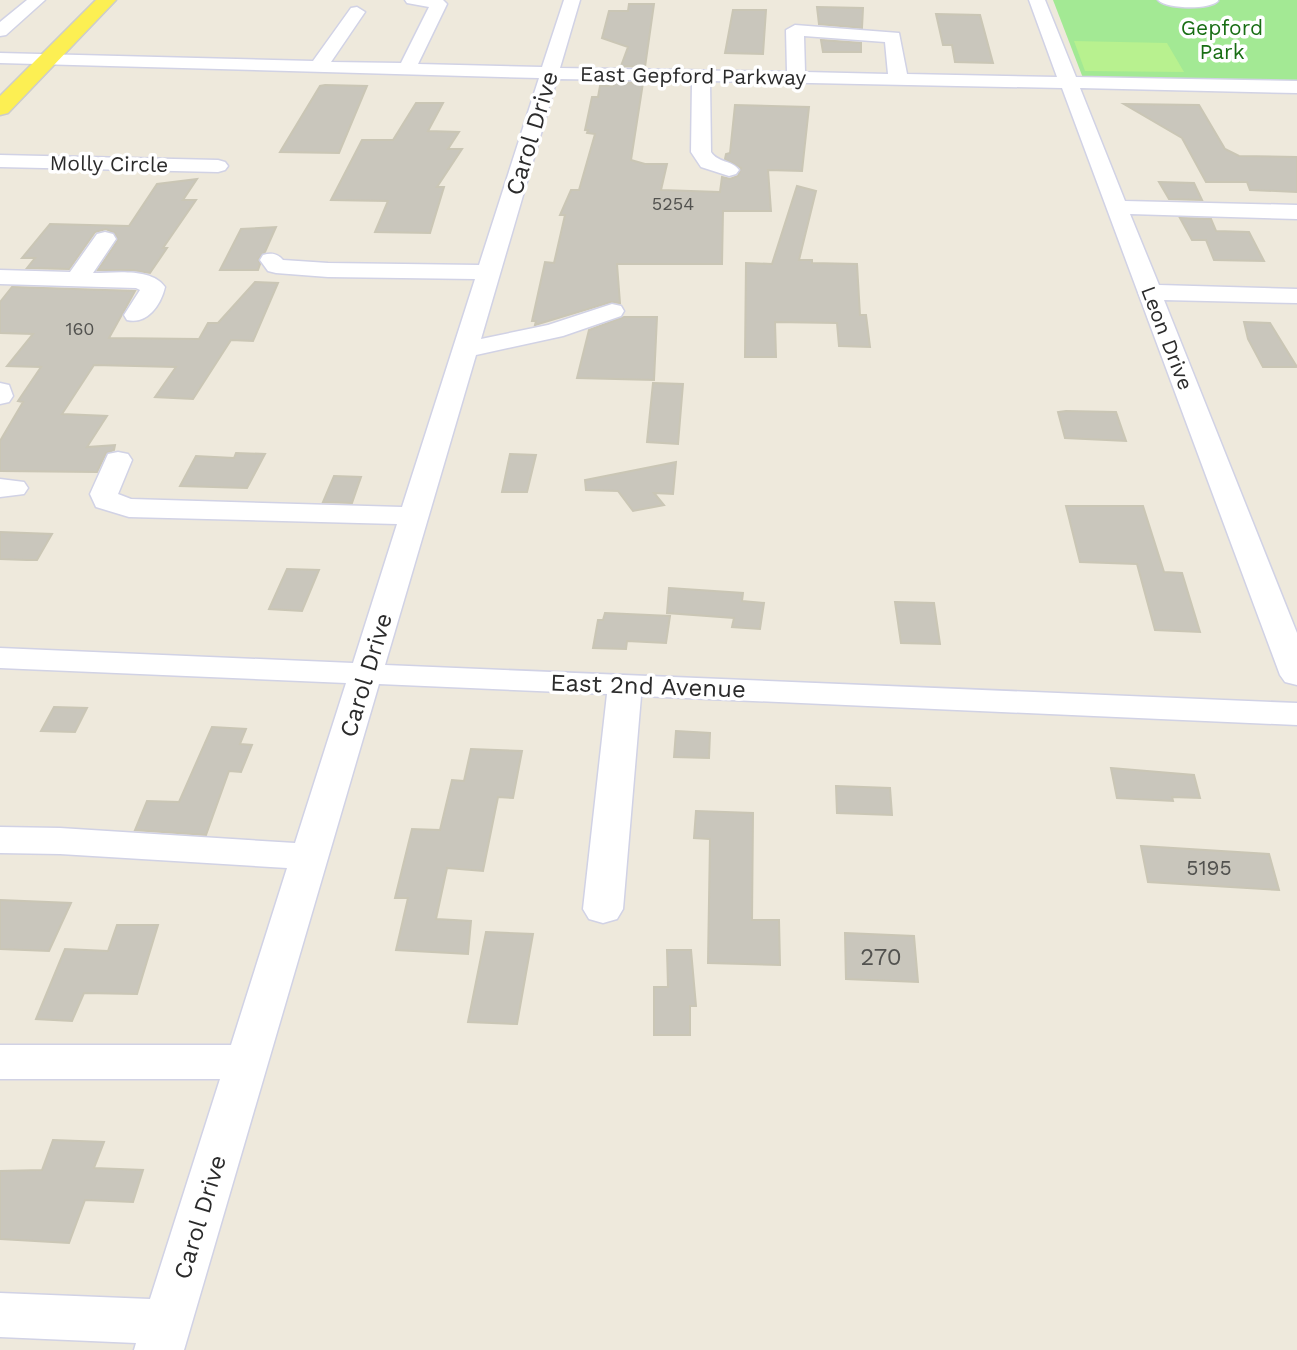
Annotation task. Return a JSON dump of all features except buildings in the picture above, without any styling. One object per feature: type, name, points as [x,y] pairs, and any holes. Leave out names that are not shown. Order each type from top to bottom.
[{"type":"main road","points":[[0,108],[107,0]]},
{"type":"street","points":[[0,31],[37,0]]},
{"type":"street","points":[[407,69],[439,4],[413,0]]},
{"type":"street","name":"Carol Drive","points":[[163,1336],[572,0]]},
{"type":"street","name":"Leon Drive","points":[[1037,0],[1297,676]]},
{"type":"street","points":[[1166,0],[1210,1]]},
{"type":"street","points":[[318,66],[357,12]]},
{"type":"street","points":[[890,15],[898,79]]},
{"type":"street","points":[[796,78],[795,30],[893,37]]},
{"type":"street","name":"East Gepford Parkway","points":[[0,58],[550,73],[1297,87]]},
{"type":"street","points":[[701,76],[701,152],[708,163],[729,170]]},
{"type":"street","name":"Molly Circle","points":[[0,161],[218,166]]},
{"type":"street","points":[[1117,207],[1297,212]]},
{"type":"street","points":[[78,278],[105,239]]},
{"type":"street","points":[[271,260],[276,266],[328,270],[489,272]]},
{"type":"street","points":[[0,277],[78,278],[148,283],[153,287],[151,295],[136,315]]},
{"type":"street","points":[[1149,292],[1297,296]]},
{"type":"street","points":[[465,350],[554,331],[612,311]]},
{"type":"street","points":[[118,460],[104,494],[106,501],[129,508],[415,516]]},
{"type":"street","name":"East 2nd Avenue","points":[[0,658],[1297,714]]},
{"type":"street","points":[[603,909],[625,685]]},
{"type":"street","points":[[0,840],[60,841],[310,857]]},
{"type":"street","points":[[0,1062],[247,1062]]},
{"type":"street","points":[[0,1315],[163,1336]]},
{"type":"green space","name":"Gepford Park","points":[[1053,0],[1297,0],[1297,83],[1083,78]]},
{"type":"green space","points":[[1074,41],[1167,43],[1184,72],[1085,71]]}]
